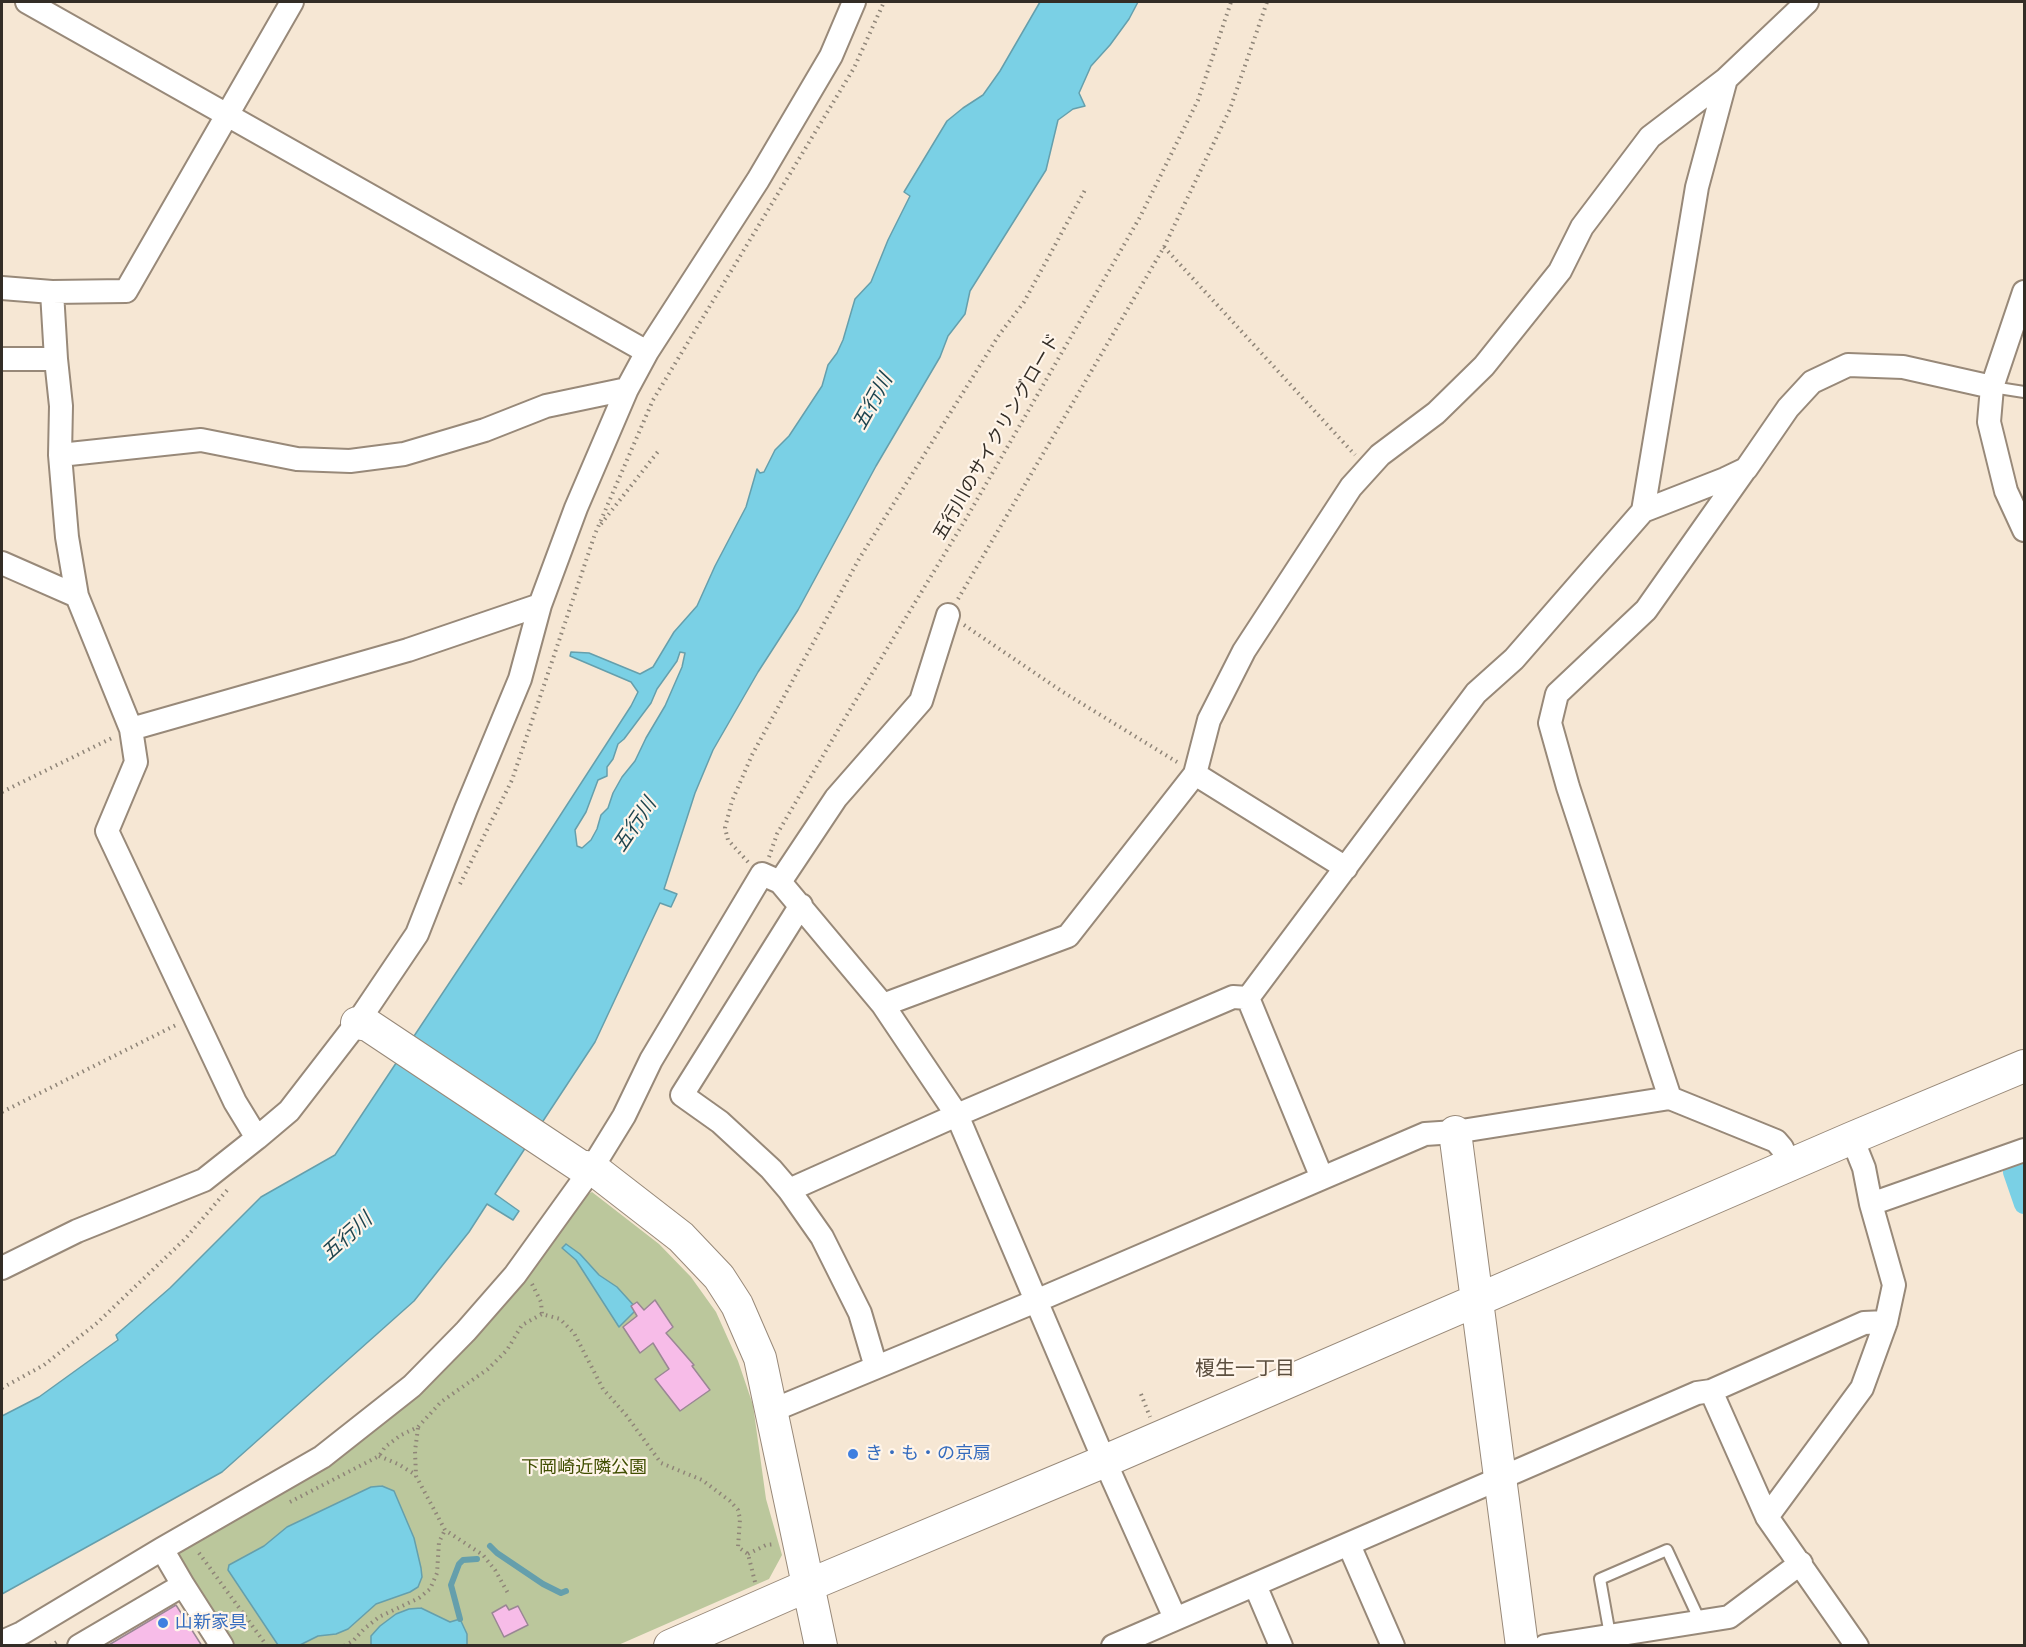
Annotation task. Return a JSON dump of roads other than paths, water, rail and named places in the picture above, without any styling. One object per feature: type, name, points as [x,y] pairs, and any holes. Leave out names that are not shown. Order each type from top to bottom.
[{"type":"street","points":[[27,2],[647,352]]},
{"type":"street","points":[[2,288],[52,292],[126,291],[292,2]]},
{"type":"street","points":[[2,1268],[77,1231],[204,1180],[289,1110],[362,1024],[417,934],[520,679],[540,604],[576,508],[627,389],[647,352],[763,171],[831,56],[854,2]]},
{"type":"street","points":[[883,1005],[1068,936],[1195,774],[1209,720],[1244,651],[1351,487],[1380,455],[1436,414],[1484,366],[1560,271],[1582,227],[1650,137],[1726,79],[1807,2]]},
{"type":"street","points":[[1643,511],[1697,186],[1726,79]]},
{"type":"street","points":[[52,292],[61,406],[60,455],[67,537],[77,596],[131,729],[136,762],[107,831],[235,1102],[257,1138]]},
{"type":"street","points":[[2025,292],[1992,387],[1989,422],[2006,491],[2025,530]]},
{"type":"street","points":[[2,359],[56,359]]},
{"type":"street","points":[[1670,1098],[1568,787],[1550,723],[1557,693],[1646,610],[1788,408],[1812,382],[1848,364],[1903,367],[1992,387]]},
{"type":"street","points":[[60,455],[201,440],[297,459],[350,461],[404,454],[485,430],[546,406],[627,389]]},
{"type":"street","points":[[1248,998],[1476,693],[1514,659],[1643,511],[1746,469]]},
{"type":"street","points":[[2,563],[77,596]]},
{"type":"street","points":[[131,729],[408,650],[540,604]]},
{"type":"street","points":[[2,1642],[22,1633],[322,1457],[412,1386],[466,1331],[519,1270],[586,1167],[624,1116],[651,1059],[771,878],[836,798],[921,701],[948,615]]},
{"type":"street","points":[[1195,774],[1346,868]]},
{"type":"street","points":[[771,878],[801,905],[883,1005],[957,1115],[1175,1618]]},
{"type":"street","points":[[801,905],[682,1095],[720,1122],[771,1169],[789,1190],[822,1237],[860,1313],[876,1367]]},
{"type":"street","points":[[789,1190],[957,1115],[1233,997],[1248,998]]},
{"type":"street","points":[[1248,998],[1322,1178]]},
{"type":"street","points":[[362,1024],[586,1167],[681,1237],[719,1277],[737,1305],[760,1358],[820,1646]]},
{"type":"street","points":[[670,1646],[1852,1138],[2025,1066]]},
{"type":"street","points":[[771,1411],[1036,1301],[1425,1134],[1455,1132],[1670,1098],[1776,1142],[1782,1148],[1790,1165]]},
{"type":"street","points":[[1455,1132],[1476,1300],[1502,1478],[1522,1646]]},
{"type":"street","points":[[1767,1517],[1862,1388],[1886,1322],[1894,1285],[1870,1204],[1864,1168],[1852,1138]]},
{"type":"street","points":[[1870,1204],[2025,1150]]},
{"type":"street","points":[[1113,1646],[1697,1393],[1711,1391],[1864,1323],[1886,1322]]},
{"type":"street","points":[[1711,1391],[1767,1517],[1857,1646]]},
{"type":"street","points":[[1349,1545],[1393,1646]]},
{"type":"street","points":[[162,1549],[222,1646]]},
{"type":"street","points":[[1545,1646],[1729,1617],[1801,1563]]},
{"type":"street","points":[[79,1646],[178,1576]]},
{"type":"street","points":[[1255,1585],[1281,1646]]},
{"type":"lane","points":[[1992,387],[2025,392]]},
{"type":"lane","points":[[1610,1635],[1600,1579],[1667,1550],[1700,1622]]},
{"type":"water","name":"五行川","points":[[1040,2],[1138,2],[1110,45],[1091,66],[1079,93],[1085,106],[1073,109],[1058,120],[1046,170],[970,291],[965,314],[948,336],[940,357],[876,466],[798,610],[758,672],[713,750],[695,793],[664,889],[677,894],[671,907],[660,903],[595,1042],[495,1194],[519,1211],[513,1220],[487,1204],[469,1232],[414,1301],[222,1472],[2,1594],[2,1416],[39,1397],[118,1340],[116,1335],[170,1288],[261,1197],[335,1155],[543,842],[638,692],[631,682],[570,656],[571,652],[589,653],[640,674],[653,667],[674,632],[697,606],[746,507],[757,469],[760,473],[764,472],[775,450],[789,436],[822,386],[828,365],[843,340],[855,299],[871,282],[888,240],[910,196],[904,192],[947,121],[983,95],[1000,71]],"holes":[[[680,652],[685,653],[682,667],[665,706],[635,761],[613,793],[608,808],[601,815],[591,840],[582,848],[577,846],[575,830],[586,812],[598,780],[607,776],[607,767],[613,759],[618,744],[651,703],[657,689],[677,661]]]},
{"type":"water","points":[[566,1244],[580,1254],[599,1275],[617,1287],[637,1309],[619,1327],[576,1260],[562,1248]]},
{"type":"water","points":[[382,1486],[394,1491],[414,1538],[422,1577],[418,1587],[376,1604],[348,1629],[336,1634],[318,1636],[300,1645],[278,1645],[228,1570],[229,1565],[264,1546],[287,1527],[371,1487]]},
{"type":"water","points":[[421,1608],[450,1622],[460,1619],[467,1634],[467,1645],[373,1646],[371,1644],[371,1636],[396,1614],[409,1609]]},
{"type":"waterway","points":[[2024,1168],[2013,1172],[2024,1204]]},
{"type":"waterway","points":[[490,1546],[543,1584],[561,1593],[566,1591]]},
{"type":"waterway","points":[[460,1619],[451,1585],[459,1564],[463,1560],[477,1559]]},
{"type":"place","name":"き・も・の京扇","points":[[853,1454]]},
{"type":"place","name":"山新家具","points":[[163,1623]]},
{"type":"district","name":"榎生一丁目","points":[[1245,1369]]},
{"type":"park label","name":"下岡崎近隣公園","points":[[584,1468]]}]
